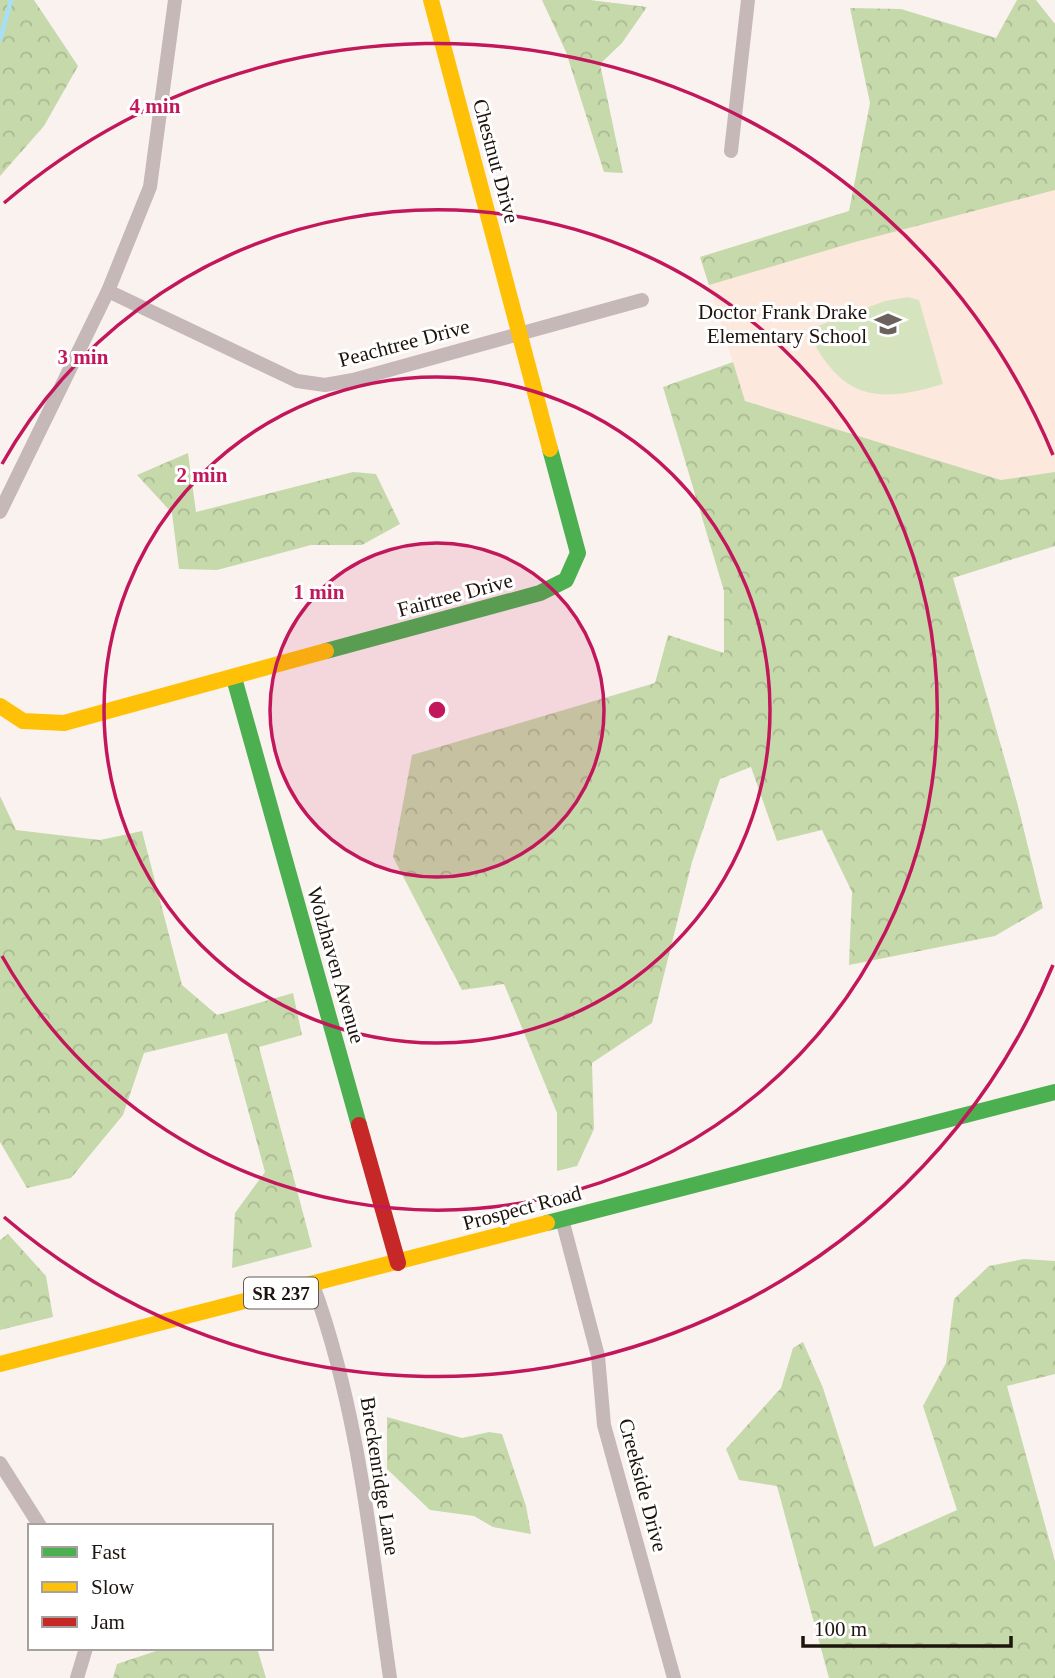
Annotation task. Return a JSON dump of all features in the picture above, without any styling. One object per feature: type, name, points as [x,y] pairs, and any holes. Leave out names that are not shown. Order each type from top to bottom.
[{"type":"street","points":[[0,512],[108,291],[150,187],[175,0]]},
{"type":"street","name":"Chestnut Drive","points":[[431,0],[521,332]]},
{"type":"street","points":[[731,151],[748,0]]},
{"type":"street","name":"Peachtree Drive","points":[[108,291],[297,381],[325,385],[642,300]]},
{"type":"street","name":"Fairtree Drive","points":[[0,706],[23,721],[64,723],[540,593],[566,580],[578,553],[521,332]]},
{"type":"street","name":"Wolzhaven Avenue","points":[[234,678],[398,1263]]},
{"type":"street","name":"Prospect Road","points":[[0,1364],[1055,1092]]},
{"type":"street","name":"Creekside Drive","points":[[562,1219],[598,1356],[604,1425],[674,1678]]},
{"type":"street","name":"Breckenridge Lane","points":[[313,1285],[333,1340],[356,1439],[390,1678]]},
{"type":"street","points":[[0,1463],[39,1524]]},
{"type":"street","points":[[77,1678],[85,1650]]},
{"type":"shaded area","name":"Doctor Frank Drake Elementary School","points":[[1055,148],[1055,472],[1001,480],[745,401],[700,257]]},
{"type":"green space","points":[[0,0],[34,0],[78,66],[44,126],[0,176]]},
{"type":"green space","points":[[542,0],[590,0],[647,7],[622,43],[600,64],[623,173],[604,172],[566,52]]},
{"type":"green space","points":[[1017,0],[1036,0],[1055,24],[1055,190],[855,242],[709,285],[700,257],[849,211],[870,103],[850,8],[901,9],[996,38]]},
{"type":"green space","points":[[908,297],[919,300],[943,384],[897,394],[878,394],[862,390],[846,383],[832,370],[807,330],[885,301]]},
{"type":"green space","points":[[733,362],[745,401],[1001,480],[1055,472],[1055,546],[953,578],[1017,802],[1043,908],[995,936],[849,965],[852,892],[822,830],[777,841],[751,767],[720,779],[692,862],[652,1023],[592,1063],[594,1129],[577,1166],[557,1171],[557,1113],[504,984],[462,990],[393,857],[412,755],[655,683],[668,635],[724,653],[724,591],[663,387]]},
{"type":"green space","points":[[188,453],[196,512],[353,472],[376,474],[400,524],[362,545],[311,545],[217,570],[179,569],[172,513],[137,475]]},
{"type":"green space","points":[[0,796],[16,830],[100,840],[142,831],[182,985],[217,1015],[293,993],[302,1035],[259,1047],[312,1247],[232,1268],[235,1213],[265,1172],[227,1033],[144,1053],[123,1115],[71,1178],[27,1188],[0,1142]]},
{"type":"green space","points":[[8,1234],[46,1276],[53,1317],[0,1330],[0,1240]]},
{"type":"green space","points":[[1024,1259],[1055,1261],[1055,1374],[1007,1386],[1055,1561],[1055,1678],[829,1678],[777,1486],[739,1480],[726,1449],[781,1388],[793,1348],[803,1342],[823,1388],[874,1547],[957,1510],[923,1406],[946,1363],[954,1299],[989,1266]]},
{"type":"green space","points":[[387,1417],[462,1438],[489,1432],[502,1434],[526,1506],[531,1534],[493,1527],[474,1516],[430,1510],[387,1469]]},
{"type":"green space","points":[[159,1650],[258,1650],[266,1678],[113,1678],[117,1664]]},
{"type":"waterway","points":[[0,40],[11,0]]},
{"type":"traffic: fast","points":[[326,651],[540,593],[566,580],[578,553],[550,449]]},
{"type":"traffic: fast","points":[[234,678],[359,1125]]},
{"type":"traffic: fast","points":[[547,1223],[1055,1092]]},
{"type":"traffic: slow","points":[[431,0],[550,449]]},
{"type":"traffic: slow","points":[[0,706],[23,721],[64,723],[326,651]]},
{"type":"traffic: slow","points":[[0,1364],[547,1223]]},
{"type":"traffic: jam","points":[[359,1125],[398,1263]]},
{"type":"place","name":"Doctor Frank Drake Elementary School","points":[[888,324]]}]
